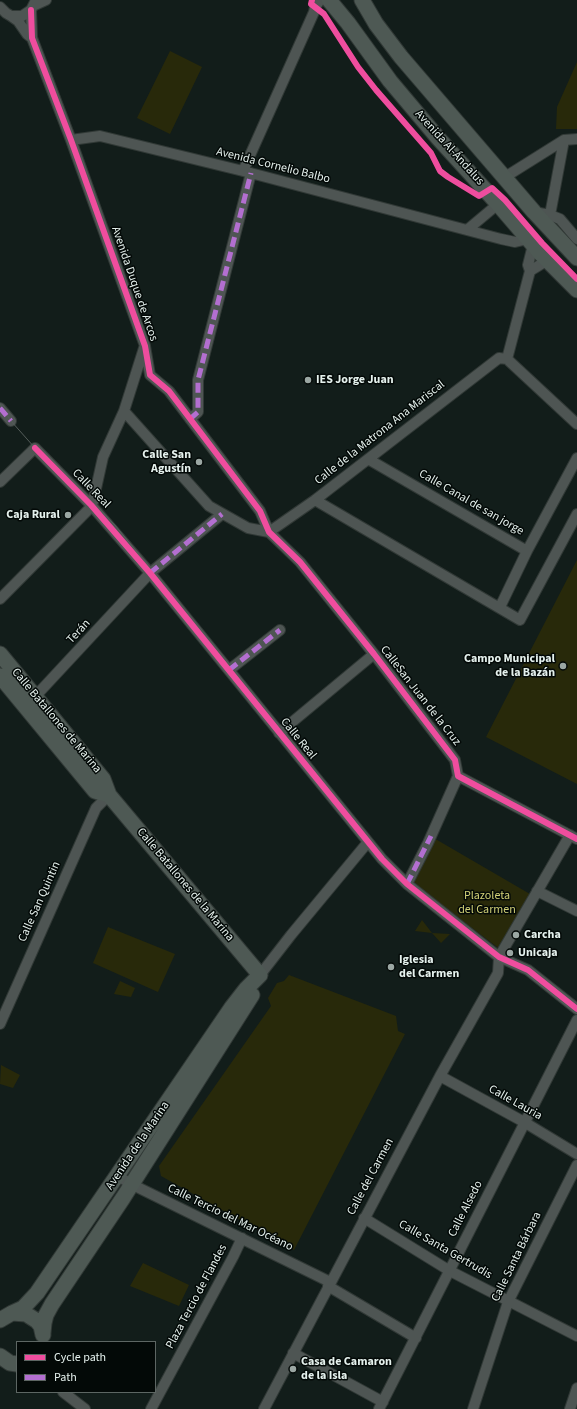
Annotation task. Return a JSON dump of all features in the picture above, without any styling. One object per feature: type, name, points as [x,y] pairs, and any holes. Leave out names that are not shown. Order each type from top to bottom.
[{"type":"street","points":[[11,16],[22,16],[34,5],[46,0]]},
{"type":"street","points":[[190,420],[198,412],[198,380],[247,172],[315,7],[320,0]]},
{"type":"street","name":"Avenida Al-Ándalus","points":[[329,0],[348,23],[390,82],[531,242],[577,290]]},
{"type":"street","name":"Avenida Al-Ándalus","points":[[362,0],[388,42],[534,212],[577,258]]},
{"type":"street","points":[[32,38],[34,5]]},
{"type":"street","points":[[1,9],[18,21],[27,34],[32,38]]},
{"type":"street","name":"Avenida Duque de Arcos","points":[[32,38],[71,140],[145,346],[150,375],[169,391],[260,511],[270,532]]},
{"type":"street","name":"Avenida Cornelio Balbo","points":[[71,140],[100,136],[247,172],[501,239],[515,242],[531,242]]},
{"type":"street","points":[[505,177],[564,140],[577,139]]},
{"type":"street","points":[[550,215],[564,140]]},
{"type":"street","points":[[467,230],[498,204]]},
{"type":"street","points":[[534,212],[560,218],[577,239]]},
{"type":"street","points":[[531,242],[528,265],[530,271],[507,358],[577,424]]},
{"type":"street","points":[[530,271],[543,263],[550,263]]},
{"type":"street","points":[[0,599],[92,505],[103,457],[124,411],[145,346]]},
{"type":"street","name":"Calle de la Matrona Ana Mariscal","points":[[270,532],[315,500],[499,358],[507,358]]},
{"type":"street","points":[[0,408],[11,421]]},
{"type":"street","points":[[124,411],[209,506],[248,528],[270,532]]},
{"type":"street","name":"Calle Real","points":[[0,482],[35,448],[92,505],[150,573],[382,859],[407,884],[499,957],[528,970],[577,1009]]},
{"type":"street","points":[[527,551],[577,458]]},
{"type":"street","name":"Calle Canal de san jorge","points":[[368,459],[527,551],[500,607]]},
{"type":"street","points":[[315,500],[520,620],[577,514]]},
{"type":"street","name":"Terán","points":[[31,702],[150,573],[222,514]]},
{"type":"street","name":"CalleSan Juan de la Cruz","points":[[270,532],[300,562],[374,654],[455,760],[458,776]]},
{"type":"street","points":[[229,670],[280,630]]},
{"type":"street","name":"Calle Batallones de Marina","points":[[0,654],[31,702],[95,791],[109,795]]},
{"type":"street","points":[[279,733],[374,654]]},
{"type":"street","name":"Calle Batallones de Marina","points":[[0,676],[31,702]]},
{"type":"street","points":[[407,884],[431,836],[458,776],[573,837],[537,891],[499,957]]},
{"type":"street","name":"Calle Batallones de la Marina","points":[[109,795],[260,975]]},
{"type":"street","name":"Calle San Quintin","points":[[0,1024],[96,808],[109,795]]},
{"type":"street","name":"Avenida de la Marina","points":[[3,1318],[23,1308],[37,1293],[232,1007],[246,989],[260,975],[368,842]]},
{"type":"street","points":[[537,891],[577,912]]},
{"type":"street","name":"Calle del Carmen","points":[[264,1409],[440,1076],[498,973],[499,957]]},
{"type":"street","name":"Avenida de la Marina","points":[[43,1337],[46,1316],[52,1304],[245,1007],[253,993],[260,975]]},
{"type":"street","name":"Calle Alsedo","points":[[381,1405],[577,1020]]},
{"type":"street","name":"Calle Lauria","points":[[440,1076],[524,1122],[577,1154]]},
{"type":"street","name":"Calle Santa Bárbara","points":[[473,1409],[508,1302],[577,1165]]},
{"type":"street","name":"Calle Tercio del Mar Océano","points":[[118,1176],[131,1184],[242,1238],[329,1284],[416,1338]]},
{"type":"street","name":"Calle Santa Gertrudis","points":[[364,1218],[450,1271],[577,1336]]},
{"type":"street","name":"Plaza Tercio de Flandes","points":[[151,1409],[242,1238]]},
{"type":"street","points":[[3,1318],[19,1312],[32,1316],[41,1326],[43,1337]]},
{"type":"street","points":[[294,1352],[381,1405]]},
{"type":"street","points":[[570,1409],[577,1388]]},
{"type":"street","points":[[64,1394],[85,1409]]},
{"type":"green space","points":[[170,51],[202,67],[170,134],[137,118]]},
{"type":"green space","points":[[577,62],[577,129],[556,129],[557,107]]},
{"type":"green space","points":[[577,560],[577,784],[486,737]]},
{"type":"green space","name":"Plazoleta del Carmen","points":[[432,837],[530,894],[501,950],[411,882]]},
{"type":"green space","points":[[422,920],[432,933],[415,931]]},
{"type":"green space","points":[[108,927],[175,954],[158,992],[93,963]]},
{"type":"green space","points":[[432,933],[450,934],[441,943]]},
{"type":"green space","points":[[289,975],[396,1016],[398,1031],[405,1034],[294,1250],[161,1176],[159,1166],[271,1006],[268,998],[277,983],[284,981]]},
{"type":"green space","points":[[120,981],[135,988],[131,997],[114,994]]},
{"type":"green space","points":[[1,1065],[20,1075],[13,1088],[0,1084]]},
{"type":"green space","points":[[143,1263],[189,1285],[179,1306],[130,1286]]},
{"type":"tram line","points":[[0,404],[11,421],[47,464],[112,531],[266,722]]},
{"type":"tram line","points":[[35,448],[51,459],[115,525],[385,859],[416,887],[577,1014]]},
{"type":"tram line","points":[[281,740],[380,862],[413,893],[465,934]]},
{"type":"tram line","points":[[482,948],[498,961],[510,965]]},
{"type":"marked path","points":[[190,419],[198,412],[198,380],[251,173]]},
{"type":"marked path","points":[[0,408],[11,421]]},
{"type":"marked path","points":[[150,573],[222,514]]},
{"type":"marked path","points":[[229,670],[280,630]]},
{"type":"marked path","points":[[407,884],[431,836]]},
{"type":"cycle path","points":[[312,0],[311,4],[324,14],[358,67],[431,153],[440,171],[479,196],[492,188],[505,200],[542,243],[577,279]]},
{"type":"cycle path","points":[[31,10],[32,38],[71,140],[145,346],[150,375],[169,391],[260,511],[269,532],[300,562],[374,654],[455,760],[458,776],[577,839]]},
{"type":"cycle path","points":[[35,448],[91,505],[150,573],[382,859],[407,884],[499,957],[528,970],[577,1009]]},
{"type":"place","name":"IES Jorge Juan","points":[[308,380]]},
{"type":"place","name":"Calle San Agustín","points":[[199,462]]},
{"type":"place","name":"Caja Rural","points":[[68,515]]},
{"type":"place","name":"Campo Municipal de la Bazán","points":[[563,666]]},
{"type":"place","name":"Carcha","points":[[516,935]]},
{"type":"place","name":"Unicaja","points":[[510,953]]},
{"type":"place","name":"Iglesia del Carmen","points":[[391,967]]},
{"type":"place","name":"Casa de Camaron de la Isla","points":[[293,1369]]}]
